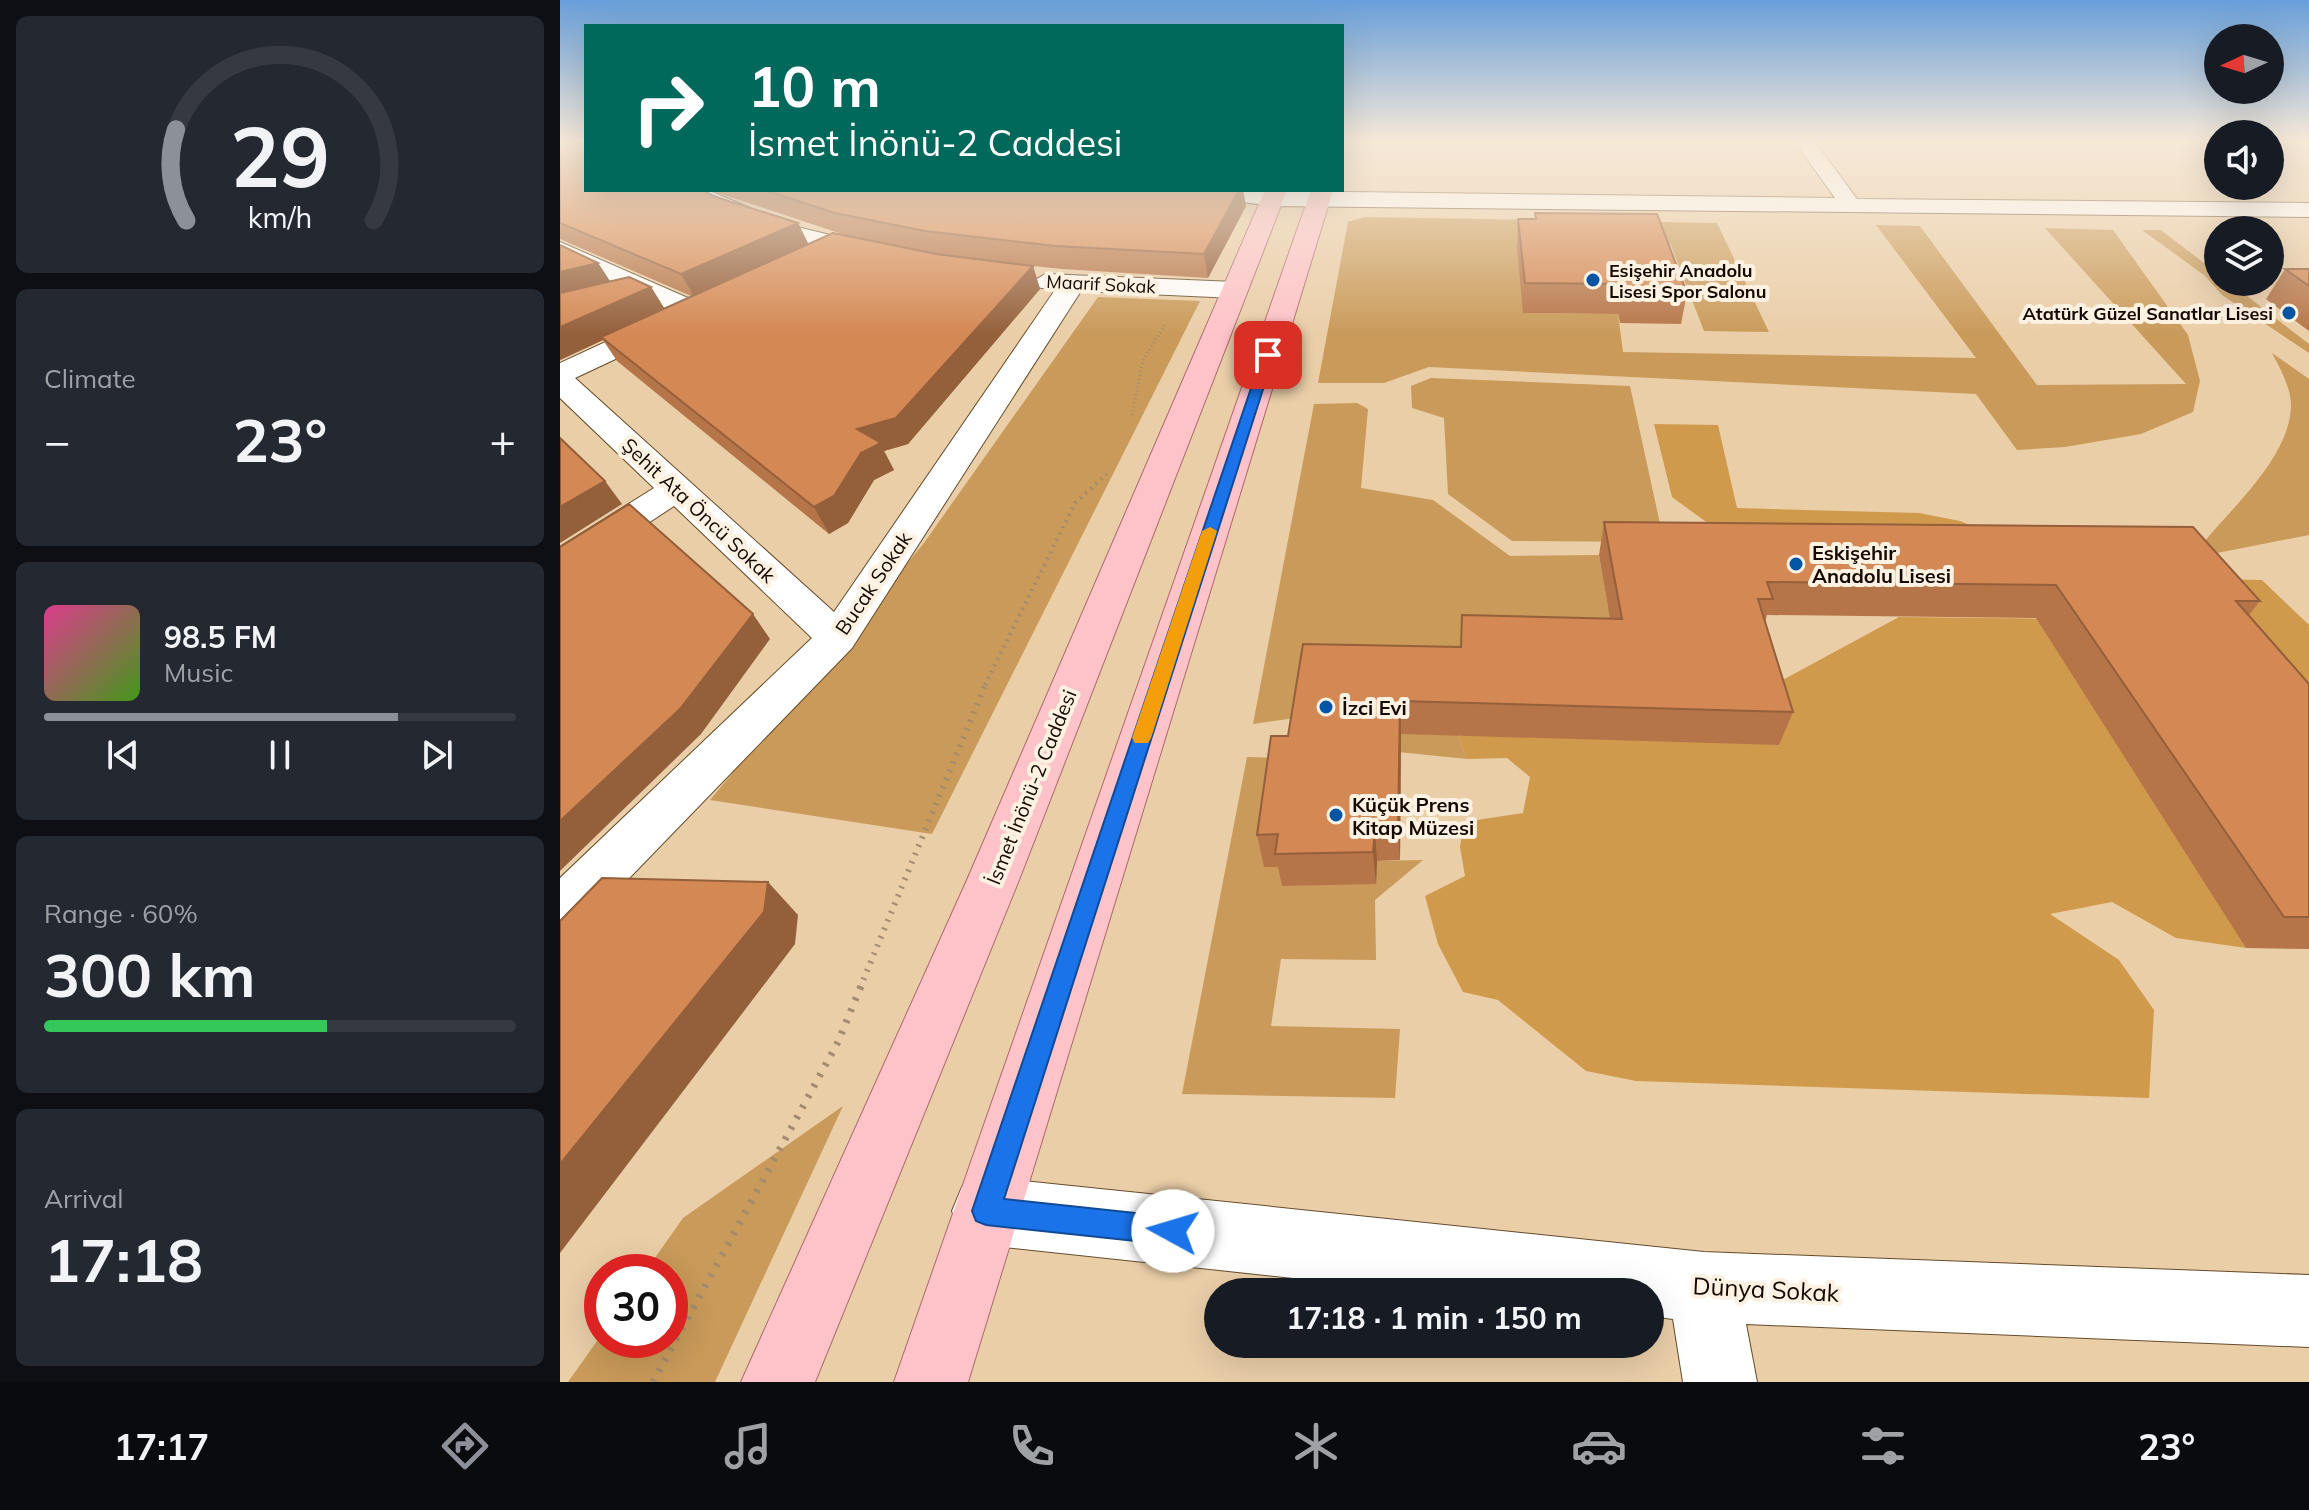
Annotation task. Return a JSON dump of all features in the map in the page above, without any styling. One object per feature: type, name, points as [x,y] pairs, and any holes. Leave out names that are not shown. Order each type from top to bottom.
[{"type":"main road","name":"İsmet İnönü-2 Caddesi","points":[[778,1382],[993,880],[1218,290],[1288,206]]},
{"type":"main road","points":[[931,1382],[1294,206]]},
{"type":"street","points":[[724,206],[835,246],[895,256]]},
{"type":"street","points":[[2041,206],[2309,210]]},
{"type":"street","points":[[793,266],[835,246]]},
{"type":"street","points":[[560,249],[694,311]]},
{"type":"street","name":"Maarif Sokak","points":[[1015,277],[1218,290]]},
{"type":"street","name":"Bucak Sokak","points":[[560,913],[837,638],[1073,283]]},
{"type":"street","points":[[603,300],[646,289]]},
{"type":"street","points":[[560,374],[723,298]]},
{"type":"street","name":"Şehit Ata Öncü Sokak","points":[[560,381],[837,638]]},
{"type":"street","points":[[560,564],[676,489]]},
{"type":"street","name":"Dünya Sokak","points":[[986,1211],[1704,1287],[2309,1311]]},
{"type":"street","points":[[1704,1287],[1720,1382]]},
{"type":"path","points":[[1131,418],[1143,360],[1172,315],[1218,290]]},
{"type":"path","points":[[653,1382],[838,1042],[972,712],[1075,503],[1118,464]]},
{"type":"shaded area","points":[[1365,217],[1717,223],[1769,332],[1704,331],[1670,243],[1534,241],[1523,313],[1618,314],[1623,352],[1976,358],[1876,225],[1920,226],[2037,385],[2186,384],[2045,228],[2113,230],[2188,335],[2200,381],[2193,412],[2141,434],[2065,447],[2017,450],[1976,394],[1429,367],[1384,383],[1318,383],[1348,222]]},
{"type":"shaded area","points":[[2142,230],[2161,230],[2204,263],[2204,275]]},
{"type":"shaded area","points":[[2224,296],[2247,296],[2309,344],[2309,353]]},
{"type":"shaded area","points":[[1098,297],[1200,301],[932,834],[710,800],[924,543]]},
{"type":"shaded area","points":[[2272,353],[2309,379],[2309,535],[2217,553],[2203,543],[2271,461],[2288,424],[2291,405],[2289,392]]},
{"type":"shaded area","points":[[1431,378],[1630,386],[1664,542],[1512,541],[1448,494],[1444,418],[1412,408],[1411,386]]},
{"type":"shaded area","points":[[1357,403],[1368,409],[1361,488],[1433,500],[1510,556],[1599,555],[1608,607],[1631,608],[1458,736],[1467,759],[1398,752],[1302,717],[1253,724],[1314,404]]},
{"type":"shaded area","points":[[1654,424],[1718,425],[1737,508],[1919,513],[1960,521],[2007,540],[1754,557],[1672,497]]},
{"type":"shaded area","points":[[2213,579],[2262,580],[2309,625],[2309,695]]},
{"type":"shaded area","points":[[1899,617],[2075,619],[2246,948],[2176,938],[2112,902],[2050,914],[2119,960],[2154,1010],[2149,1098],[1636,1081],[1586,1071],[1498,1000],[1463,992],[1438,944],[1425,896],[1465,876],[1460,847],[1464,822],[1523,813],[1530,777],[1507,758],[1467,759],[1458,736],[1764,690]]},
{"type":"shaded area","points":[[1247,757],[1280,758],[1265,867],[1285,866],[1375,884],[1377,861],[1423,860],[1375,900],[1376,960],[1281,959],[1271,1026],[1400,1029],[1395,1098],[1182,1094]]},
{"type":"shaded area","points":[[843,1106],[715,1382],[568,1382],[585,1358],[688,1358],[688,1254],[658,1254],[683,1218]]},
{"type":"building","points":[[560,206],[746,206],[798,223],[681,274],[560,223]]},
{"type":"building","points":[[815,206],[1230,206],[1204,254],[1056,246],[925,231]]},
{"type":"building","points":[[1535,213],[1657,214],[1687,293],[1625,293],[1622,284],[1525,283],[1518,219],[1536,219]]},
{"type":"building","points":[[833,233],[936,254],[1033,266],[896,418],[857,429],[881,443],[861,453],[834,496],[814,507],[601,337]]},
{"type":"building","points":[[560,245],[598,263],[560,272]]},
{"type":"building","points":[[2285,269],[2309,269],[2309,286]]},
{"type":"building","points":[[629,277],[651,287],[560,327],[560,293]]},
{"type":"building","points":[[560,438],[605,481],[560,507]]},
{"type":"building","points":[[629,504],[753,614],[680,709],[560,821],[560,547]]},
{"type":"building","points":[[1604,522],[2193,527],[2260,601],[2236,601],[2309,684],[2309,917],[2284,917],[2056,585],[1767,582],[1773,599],[1758,599],[1793,712],[1400,701],[1398,828],[1375,829],[1373,852],[1275,854],[1278,834],[1257,835],[1271,736],[1288,736],[1303,644],[1461,647],[1462,615],[1622,619]]},
{"type":"building","points":[[602,878],[768,882],[764,912],[560,1164],[560,921]]},
{"type":"slow traffic","points":[[1141,738],[1210,531]]},
{"type":"place","name":"Esişehir Anadolu Lisesi Spor Salonu","points":[[1593,280]]},
{"type":"place","name":"Atatürk Güzel Sanatlar Lisesi","points":[[2289,313]]},
{"type":"place","name":"Eskişehir Anadolu Lisesi","points":[[1796,564]]},
{"type":"place","name":"İzci Evi","points":[[1326,707]]},
{"type":"place","name":"Küçük Prens Kitap Müzesi","points":[[1336,815]]},
{"type":"route","points":[[1173,1231],[986,1211],[1268,355]]}]
